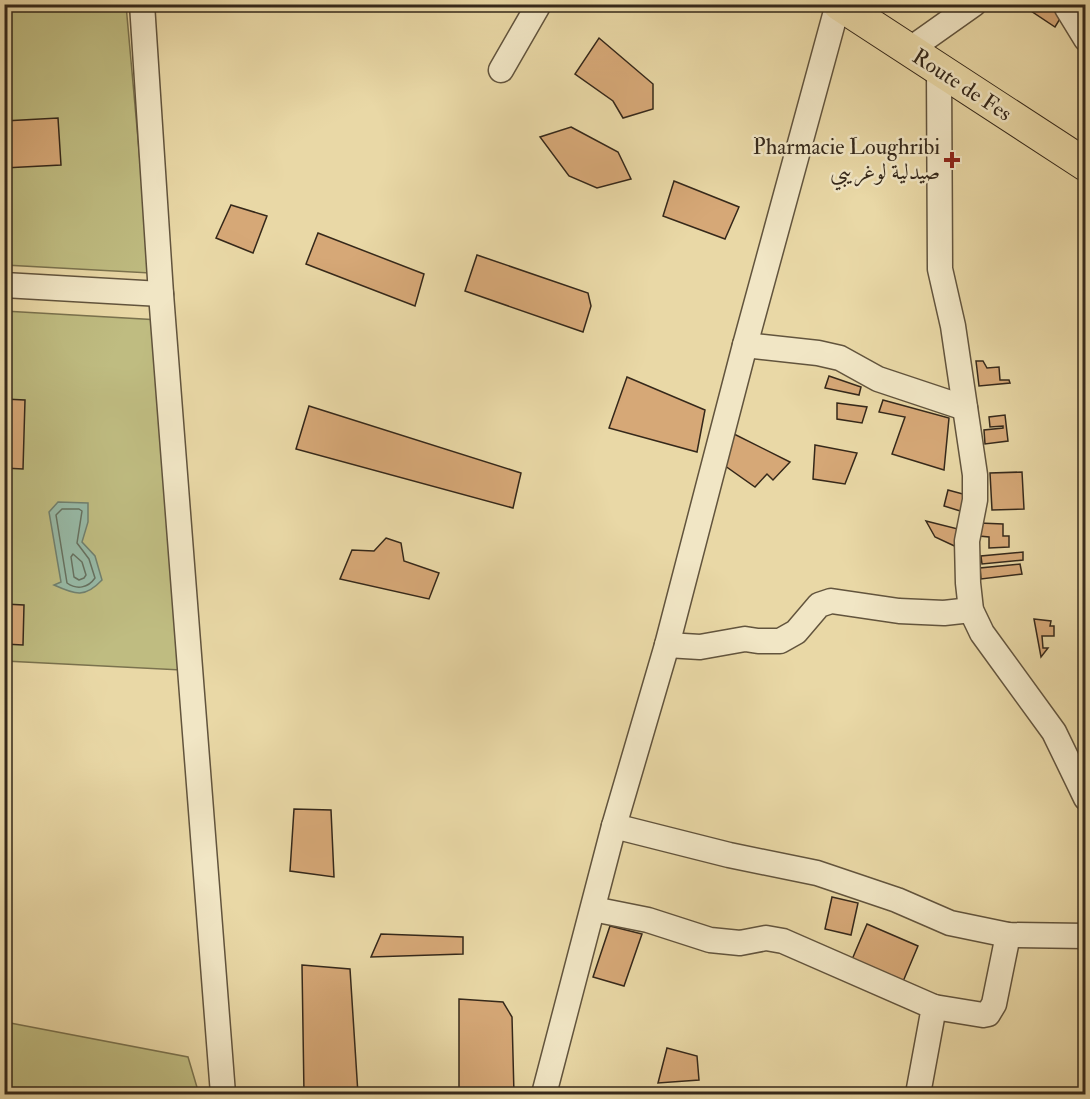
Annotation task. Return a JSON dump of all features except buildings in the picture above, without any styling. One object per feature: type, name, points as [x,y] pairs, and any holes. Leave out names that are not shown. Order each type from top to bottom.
[{"type":"main road","name":"Route de Fes","points":[[838,4],[1086,165]]},
{"type":"street","points":[[142,4],[161,294],[223,1095]]},
{"type":"street","points":[[501,70],[539,4]]},
{"type":"street","points":[[544,1095],[614,826],[667,645],[745,345],[838,4]]},
{"type":"street","points":[[909,51],[974,4]]},
{"type":"street","points":[[1067,9],[1086,39]]},
{"type":"street","points":[[939,69],[939,269],[953,326],[975,475],[975,500],[967,541],[971,610],[981,633],[1054,732],[1086,798]]},
{"type":"street","points":[[4,285],[161,294]]},
{"type":"street","points":[[745,345],[818,353],[840,358],[878,379],[965,408]]},
{"type":"street","points":[[667,645],[700,647],[745,639],[780,641],[796,632],[819,605],[831,601],[899,611],[944,614],[971,610]]},
{"type":"street","points":[[614,826],[729,855],[817,873],[897,900],[950,923],[1008,935],[1086,936]]},
{"type":"street","points":[[593,909],[648,920],[710,940],[740,943],[766,938],[783,941],[934,1007],[983,1015],[988,1014],[994,1004],[1008,935]]},
{"type":"street","points":[[918,1095],[934,1007]]},
{"type":"shaded area","points":[[4,5],[126,5],[150,273],[5,265]]},
{"type":"shaded area","points":[[4,311],[160,320],[181,670],[5,661]]},
{"type":"shaded area","points":[[5,1022],[188,1057],[199,1094],[5,1094]]},
{"type":"water","points":[[58,502],[88,503],[88,522],[82,542],[95,556],[102,580],[85,592],[74,593],[54,585],[61,582],[49,512]]},
{"type":"place","name":"Pharmacie Loughribi صيدلية لوغريبي","points":[[952,160]]}]
